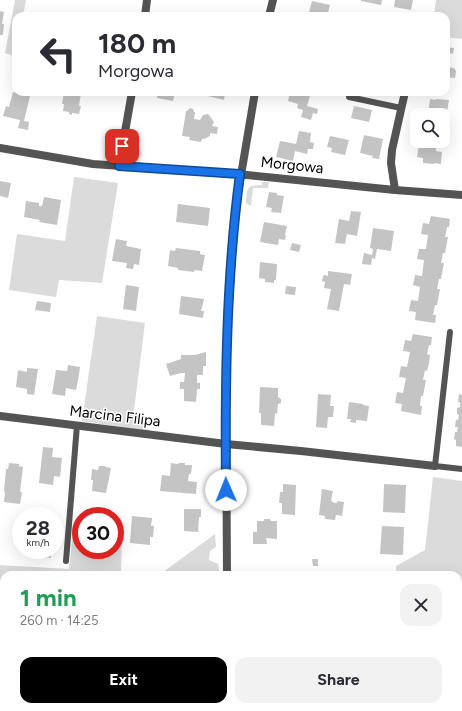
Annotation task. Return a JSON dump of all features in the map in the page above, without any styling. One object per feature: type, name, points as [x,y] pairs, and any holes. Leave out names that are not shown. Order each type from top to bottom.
[{"type":"street","points":[[146,12],[147,0]]},
{"type":"street","points":[[270,12],[274,0]]},
{"type":"street","points":[[119,166],[131,96]]},
{"type":"street","points":[[227,571],[227,335],[233,238],[240,174],[254,96]]},
{"type":"street","points":[[395,190],[391,163],[392,150],[404,96]]},
{"type":"street","name":"Morgowa","points":[[0,148],[93,164],[240,174],[395,190],[462,195]]},
{"type":"street","name":"Marcina Filipa","points":[[0,416],[226,444],[435,466]]},
{"type":"lane","points":[[349,97],[402,108]]},
{"type":"lane","points":[[450,332],[435,466],[462,469]]},
{"type":"lane","points":[[66,561],[76,425]]},
{"type":"shaded area","points":[[15,0],[26,0],[24,12],[13,12]]},
{"type":"shaded area","points":[[436,0],[462,0],[462,39],[450,38],[450,12],[434,12]]},
{"type":"shaded area","points":[[12,16],[12,56],[5,53]]},
{"type":"shaded area","points":[[74,177],[118,183],[102,283],[59,280],[56,297],[9,290],[17,234],[65,241]]},
{"type":"shaded area","points":[[262,182],[269,182],[268,188],[253,188],[251,206],[246,203],[248,189],[253,186],[262,185]]},
{"type":"shaded area","points":[[97,316],[145,323],[133,418],[152,432],[82,421]]},
{"type":"shaded area","points":[[433,477],[462,481],[462,571],[396,571],[396,566],[425,550]]},
{"type":"shaded area","points":[[215,534],[216,547],[210,551],[209,560],[218,564],[219,571],[164,571]]},
{"type":"shaded area","points":[[72,542],[72,559],[121,559],[121,571],[0,571],[0,565],[69,569]]},
{"type":"building","points":[[361,0],[382,0],[381,5]]},
{"type":"building","points":[[395,0],[413,0],[411,10],[394,7]]},
{"type":"building","points":[[312,1],[330,5],[328,12],[309,12]]},
{"type":"building","points":[[0,11],[4,12],[2,24],[4,24],[3,35],[0,35]]},
{"type":"building","points":[[450,48],[454,48],[453,54],[450,53]]},
{"type":"building","points":[[450,67],[454,68],[456,71],[455,78],[450,77]]},
{"type":"building","points":[[12,96],[30,96],[24,121],[29,122],[28,130],[18,128],[20,120],[3,116],[6,106],[9,107]]},
{"type":"building","points":[[63,96],[81,96],[79,106],[81,106],[79,114],[72,113],[72,115],[69,114],[69,112],[63,111],[64,104],[62,104]]},
{"type":"building","points":[[157,96],[174,96],[173,101],[157,98]]},
{"type":"building","points":[[208,96],[224,96],[224,100]]},
{"type":"building","points":[[289,96],[310,96],[307,106],[318,109],[317,114],[313,113],[311,120],[301,117],[303,110],[297,108],[298,104],[288,101]]},
{"type":"building","points":[[430,99],[449,100],[448,108],[429,108]]},
{"type":"building","points":[[354,106],[372,110],[369,122],[351,118]]},
{"type":"building","points":[[190,108],[195,112],[194,119],[200,120],[203,115],[208,114],[214,122],[212,126],[218,127],[217,134],[210,133],[210,136],[202,139],[201,142],[189,140],[190,137],[182,136],[186,111]]},
{"type":"building","points":[[299,131],[311,133],[310,142],[314,143],[313,149],[308,149],[307,154],[295,151],[293,161],[276,157],[280,141],[296,144]]},
{"type":"building","points":[[364,135],[383,139],[379,159],[360,153]]},
{"type":"building","points":[[330,136],[349,140],[345,155],[331,152],[332,148],[327,147]]},
{"type":"building","points":[[418,148],[436,148],[436,151],[442,152],[441,164],[423,163],[423,158],[417,157]]},
{"type":"building","points":[[0,181],[11,183],[8,198],[0,196]]},
{"type":"building","points":[[269,192],[284,196],[281,213],[271,212],[272,208],[266,207]]},
{"type":"building","points":[[44,197],[61,200],[57,225],[39,222],[40,220],[24,217],[26,201],[39,203],[39,206],[42,206]]},
{"type":"building","points":[[178,204],[210,208],[208,226],[176,222]]},
{"type":"building","points":[[351,211],[361,212],[357,236],[347,234],[345,244],[335,243],[339,219],[349,221]]},
{"type":"building","points":[[431,216],[450,219],[445,237],[448,237],[445,253],[443,253],[441,263],[444,263],[441,279],[439,279],[437,289],[440,289],[437,305],[435,305],[433,315],[436,315],[435,323],[415,320],[416,312],[409,311],[411,300],[418,301],[420,287],[413,285],[415,275],[422,276],[424,260],[417,259],[419,249],[426,249],[428,235],[421,234],[423,223],[429,224]]},
{"type":"building","points":[[264,222],[287,226],[285,240],[279,239],[278,245],[260,242]]},
{"type":"building","points":[[373,228],[394,231],[391,251],[377,249],[375,259],[372,258],[371,265],[362,264],[364,253],[372,255],[373,249],[370,248]]},
{"type":"building","points":[[116,239],[127,241],[126,246],[141,249],[139,265],[134,264],[133,269],[126,268],[127,263],[112,261]]},
{"type":"building","points":[[292,243],[301,245],[299,252],[290,250]]},
{"type":"building","points":[[176,248],[200,251],[200,254],[205,255],[202,271],[194,270],[194,272],[178,270],[178,268],[168,266],[170,250],[175,251]]},
{"type":"building","points":[[260,262],[277,264],[276,280],[274,280],[274,283],[265,282],[265,279],[259,278]]},
{"type":"building","points":[[328,271],[352,274],[350,285],[344,284],[339,311],[327,309],[331,289],[324,288],[325,282],[322,281],[323,276],[328,276]]},
{"type":"building","points":[[126,285],[139,287],[136,311],[123,309]]},
{"type":"building","points":[[286,286],[296,287],[295,295],[285,294]]},
{"type":"building","points":[[181,296],[204,299],[201,311],[204,311],[203,318],[179,314]]},
{"type":"building","points":[[37,301],[51,303],[50,312],[35,310]]},
{"type":"building","points":[[413,334],[432,337],[431,345],[429,345],[427,354],[430,355],[429,363],[427,371],[425,370],[423,380],[426,380],[423,396],[421,396],[421,415],[401,411],[402,404],[395,403],[397,392],[403,393],[406,378],[399,377],[401,366],[407,367],[410,352],[403,351],[405,340],[411,341]]},
{"type":"building","points":[[206,352],[206,366],[203,366],[203,375],[197,375],[197,383],[200,383],[200,389],[197,389],[196,402],[184,401],[184,389],[180,389],[180,382],[184,382],[185,373],[170,376],[166,364],[181,359],[181,355],[195,355]]},
{"type":"building","points":[[68,365],[80,367],[76,390],[66,388],[65,396],[52,394],[56,370],[67,371]]},
{"type":"building","points":[[27,368],[38,369],[34,395],[27,394],[27,389],[16,387],[18,370],[27,372]]},
{"type":"building","points":[[260,387],[278,388],[278,397],[281,399],[281,403],[278,404],[277,414],[275,413],[274,426],[261,425],[261,413],[259,413]]},
{"type":"building","points":[[318,394],[331,395],[330,406],[334,406],[333,417],[328,417],[327,428],[316,427]]},
{"type":"building","points":[[459,394],[462,395],[462,447],[456,446],[456,440],[454,439],[455,432],[457,432],[458,427],[455,427],[456,420],[458,420],[459,415],[457,414],[457,408],[460,407],[460,402],[458,402]]},
{"type":"building","points":[[349,402],[369,406],[367,421],[356,420],[356,423],[350,422],[351,419],[347,419]]},
{"type":"building","points":[[43,447],[53,448],[52,457],[62,458],[60,477],[54,476],[53,485],[39,483]]},
{"type":"building","points":[[9,463],[19,464],[19,466],[23,467],[20,504],[4,502],[6,469],[8,469]]},
{"type":"building","points":[[171,463],[185,463],[185,465],[192,465],[191,474],[189,474],[188,481],[197,482],[196,494],[160,491],[162,475],[170,476]]},
{"type":"building","points":[[99,466],[111,468],[106,493],[92,491],[92,469],[98,470]]},
{"type":"building","points":[[283,484],[296,485],[295,515],[282,514],[282,503],[279,503],[280,492],[283,492]]},
{"type":"building","points":[[384,484],[406,485],[405,513],[383,512]]},
{"type":"building","points":[[322,489],[333,491],[331,500],[334,503],[337,503],[337,501],[344,502],[342,516],[336,515],[335,520],[325,519],[325,516],[319,515]]},
{"type":"building","points":[[184,509],[201,509],[198,532],[184,531]]},
{"type":"building","points":[[132,516],[152,518],[151,526],[154,526],[153,537],[150,537],[150,545],[130,543]]},
{"type":"building","points":[[264,519],[277,521],[277,539],[266,538],[267,544],[253,544],[253,532],[257,532],[257,521],[264,521]]},
{"type":"building","points":[[382,526],[404,527],[403,555],[380,554]]},
{"type":"building","points":[[312,559],[318,559],[318,566],[313,566]]},
{"type":"route","points":[[122,146],[119,166],[240,174],[233,238],[227,335],[226,490]]}]
